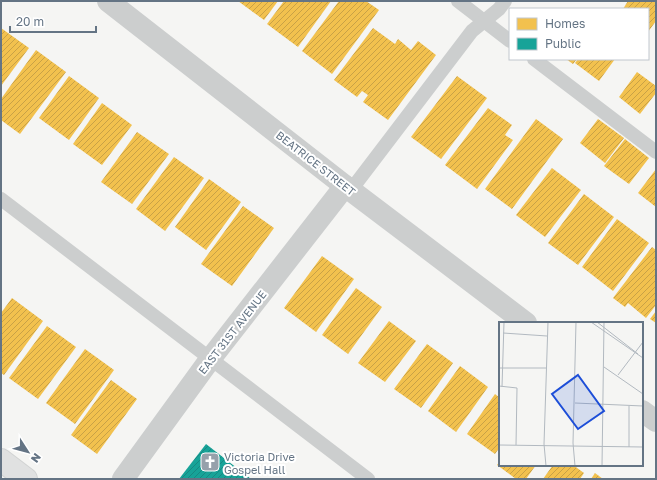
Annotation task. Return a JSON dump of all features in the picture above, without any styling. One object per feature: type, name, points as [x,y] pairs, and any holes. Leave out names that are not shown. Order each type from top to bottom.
[{"type":"street","name":"BEATRICE STREET","points":[[108,1],[348,188],[525,322]]},
{"type":"street","name":"EAST 31ST AVENUE","points":[[123,479],[211,358],[348,188]]},
{"type":"street","points":[[643,412],[656,422]]},
{"type":"street","points":[[1,460],[26,479]]},
{"type":"lane","points":[[458,1],[509,40]]},
{"type":"lane","points":[[348,188],[472,31],[499,9],[506,1]]},
{"type":"lane","points":[[535,60],[656,152]]},
{"type":"lane","points":[[1,199],[368,479]]},
{"type":"building: Homes","points":[[238,1],[278,1],[264,20]]},
{"type":"building: Homes","points":[[284,1],[331,1],[298,47],[267,24]]},
{"type":"building: Homes","points":[[339,1],[366,1],[379,10],[332,74],[302,51]]},
{"type":"building: Homes","points":[[628,1],[656,1],[656,21],[649,31],[649,8],[624,8]]},
{"type":"building: Homes","points":[[1,28],[29,48],[1,86]]},
{"type":"building: Homes","points":[[373,28],[395,44],[398,39],[411,50],[418,41],[436,55],[388,120],[363,102],[368,95],[362,91],[357,97],[334,80]]},
{"type":"building: Homes","points":[[36,50],[66,72],[20,134],[1,120],[1,99]]},
{"type":"building: Homes","points":[[567,60],[576,60],[573,64]]},
{"type":"building: Homes","points":[[577,60],[614,60],[599,81],[575,63]]},
{"type":"building: Homes","points":[[637,72],[656,86],[656,93],[640,114],[619,97]]},
{"type":"building: Homes","points":[[69,76],[99,98],[69,140],[39,118]]},
{"type":"building: Homes","points":[[457,76],[487,98],[441,159],[411,137]]},
{"type":"building: Homes","points":[[102,103],[132,125],[102,165],[73,144]]},
{"type":"building: Homes","points":[[488,108],[512,125],[505,135],[513,140],[477,189],[445,165]]},
{"type":"building: Homes","points":[[536,119],[563,139],[512,209],[485,189]]},
{"type":"building: Homes","points":[[598,119],[624,138],[605,163],[580,143]]},
{"type":"building: Homes","points":[[137,132],[169,154],[132,204],[101,182]]},
{"type":"building: Homes","points":[[625,139],[649,158],[629,184],[604,166]]},
{"type":"building: Homes","points":[[174,157],[204,178],[165,231],[136,209]]},
{"type":"building: Homes","points":[[552,168],[581,190],[545,237],[516,215]]},
{"type":"building: Homes","points":[[656,169],[656,207],[638,193]]},
{"type":"building: Homes","points":[[209,179],[241,202],[206,250],[175,227]]},
{"type":"building: Homes","points":[[584,194],[614,217],[578,265],[548,243]]},
{"type":"building: Homes","points":[[243,206],[274,228],[232,286],[201,264]]},
{"type":"building: Homes","points":[[617,219],[649,243],[613,291],[582,267]]},
{"type":"building: Homes","points":[[652,247],[656,250],[656,305],[646,318],[628,303],[625,307],[613,298]]},
{"type":"building: Homes","points":[[322,256],[354,279],[316,332],[284,308]]},
{"type":"building: Homes","points":[[356,288],[382,307],[348,354],[322,335]]},
{"type":"building: Homes","points":[[12,298],[43,321],[4,375],[1,373],[1,313]]},
{"type":"building: Homes","points":[[656,311],[656,323],[650,319]]},
{"type":"building: Homes","points":[[389,321],[416,341],[385,382],[358,363]]},
{"type":"building: Homes","points":[[47,326],[76,347],[38,399],[9,378]]},
{"type":"building: Homes","points":[[427,344],[453,363],[421,408],[394,389]]},
{"type":"building: Homes","points":[[85,349],[114,370],[75,424],[46,403]]},
{"type":"building: Homes","points":[[460,366],[488,387],[456,432],[428,411]]},
{"type":"building: Homes","points":[[111,380],[137,399],[97,454],[71,435]]},
{"type":"building: Homes","points":[[495,394],[499,397],[499,448],[495,454],[467,434]]},
{"type":"building: Homes","points":[[499,462],[499,466],[535,466],[526,479],[516,479],[497,465]]},
{"type":"building: Homes","points":[[552,466],[574,466],[584,473],[580,479],[543,479]]},
{"type":"building: Homes","points":[[595,473],[603,479],[591,479]]},
{"type":"building: Public","name":"Victoria Drive Gospel Hall","points":[[206,444],[251,479],[179,479]]},
{"type":"place","name":"Victoria Drive Gospel Hall","points":[[210,462]]}]
